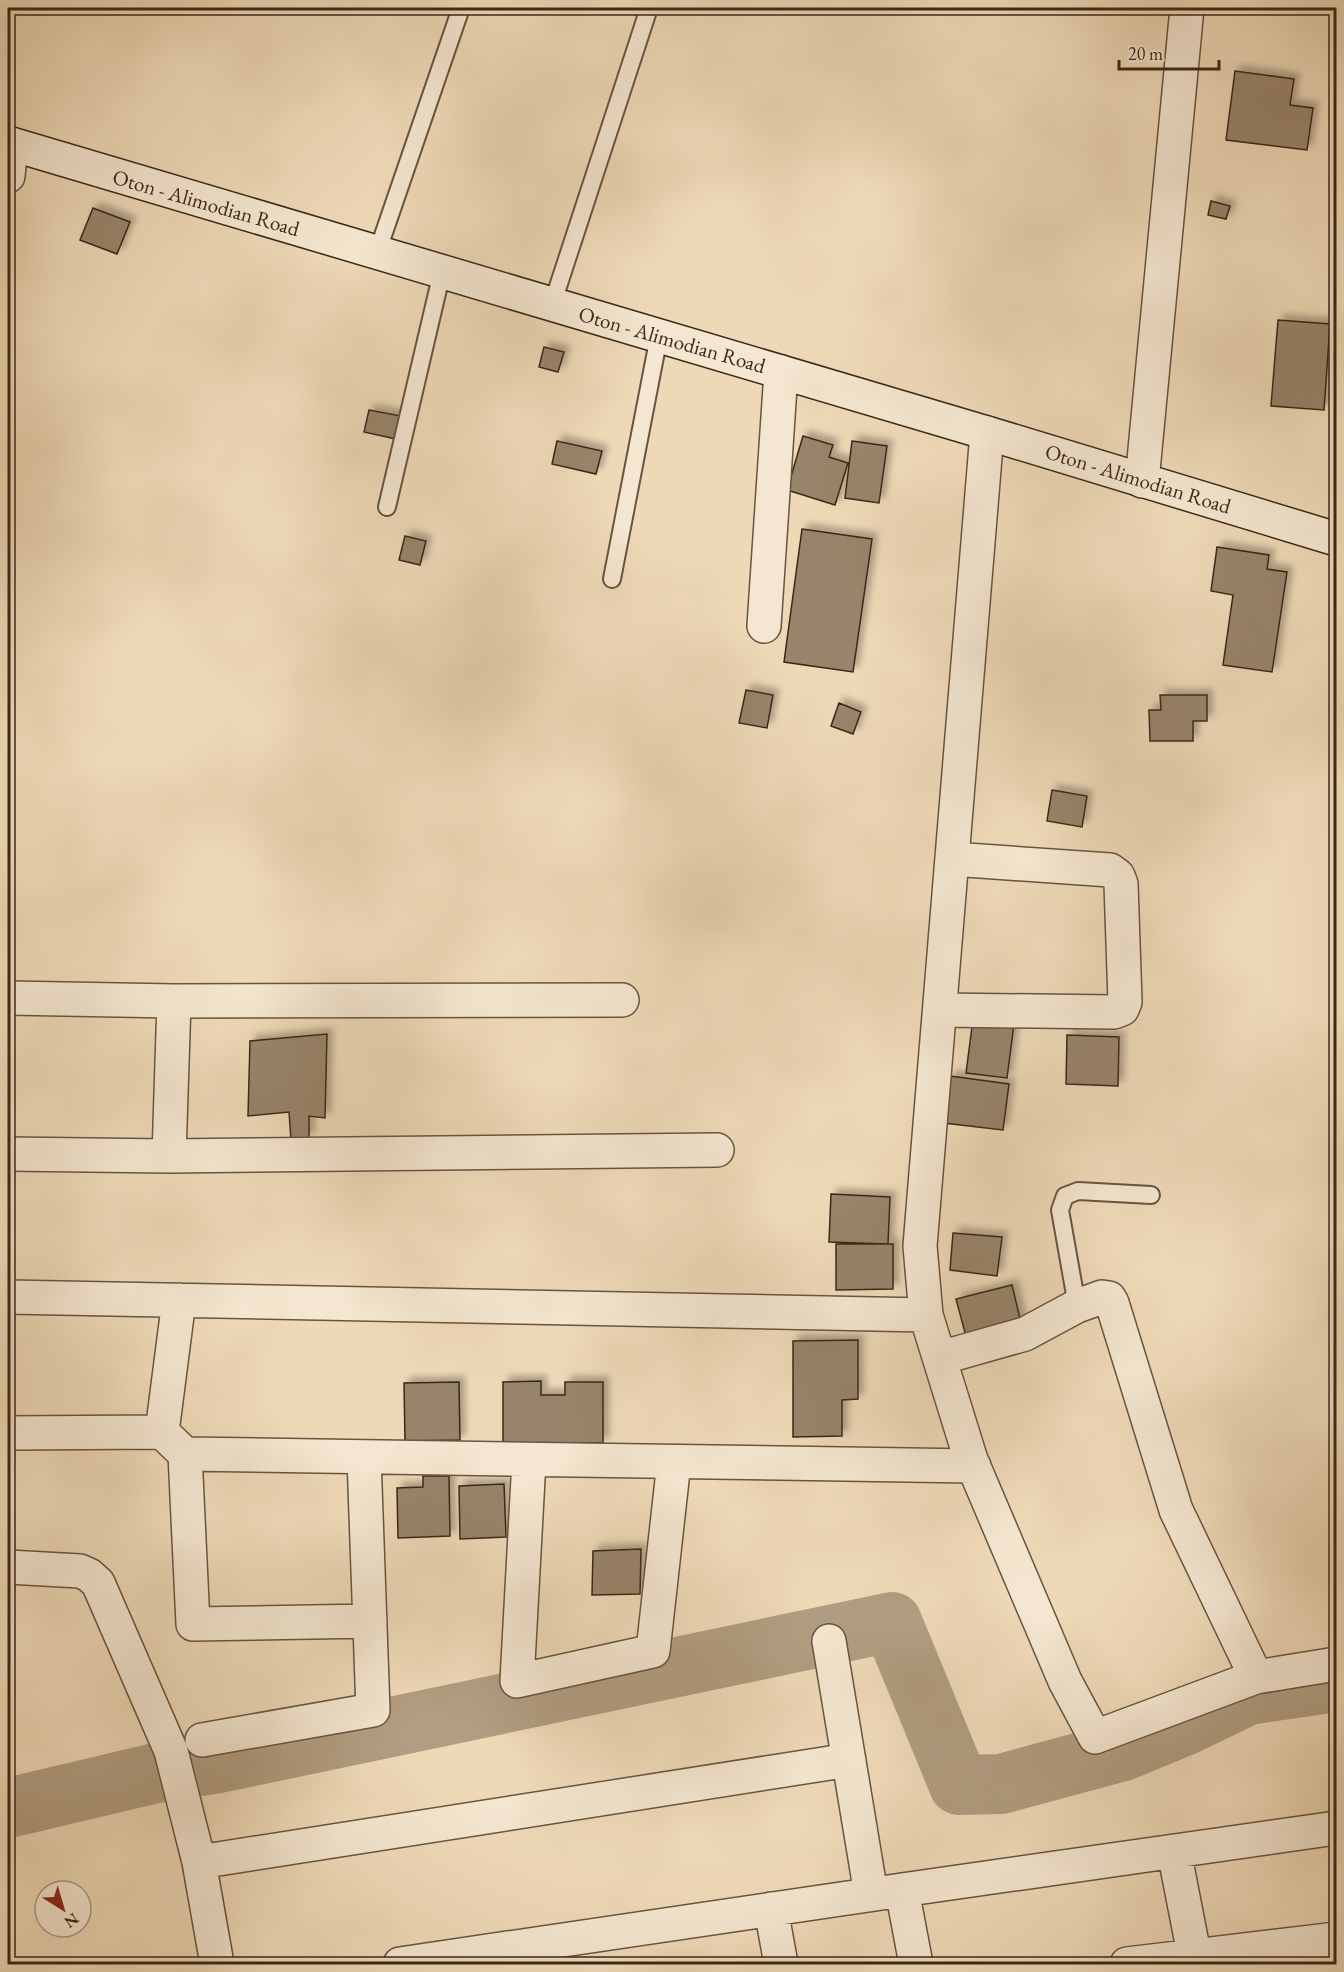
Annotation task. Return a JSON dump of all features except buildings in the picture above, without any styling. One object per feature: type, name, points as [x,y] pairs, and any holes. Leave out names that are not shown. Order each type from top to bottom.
[{"type":"street","points":[[1142,481],[1187,8]]},
{"type":"street","name":"Oton - Alimodian Road","points":[[8,154],[442,272],[987,433],[1336,540]]},
{"type":"street","points":[[764,626],[781,372]]},
{"type":"street","points":[[987,433],[920,1246],[926,1315],[974,1466],[1065,1681],[1095,1737],[1257,1677],[1336,1664]]},
{"type":"street","points":[[940,1010],[1114,1012],[1122,1009],[1125,1002],[1121,884],[1118,876],[1110,870],[952,859]]},
{"type":"street","points":[[8,998],[174,1001],[622,1000]]},
{"type":"street","points":[[169,1156],[174,1001]]},
{"type":"street","points":[[8,1154],[169,1156],[717,1150]]},
{"type":"street","points":[[8,1297],[926,1315]]},
{"type":"street","points":[[940,1358],[1025,1334],[1077,1306],[1102,1297],[1108,1298],[1112,1303],[1176,1510],[1257,1677]]},
{"type":"street","points":[[162,1432],[179,1300]]},
{"type":"street","points":[[8,1433],[162,1432],[185,1454],[974,1466]]},
{"type":"street","points":[[185,1454],[193,1624],[370,1621]]},
{"type":"street","points":[[202,1740],[373,1710],[364,1458]]},
{"type":"street","points":[[529,1460],[517,1681],[653,1652],[674,1462]]},
{"type":"street","points":[[8,1567],[80,1571],[98,1582],[171,1751],[199,1862],[217,1965]]},
{"type":"street","points":[[829,1641],[849,1760],[886,1892],[916,1965]]},
{"type":"street","points":[[199,1862],[849,1760]]},
{"type":"street","points":[[400,1965],[886,1892],[1336,1828]]},
{"type":"street","points":[[1174,1851],[1195,1961]]},
{"type":"street","points":[[771,1909],[781,1965]]},
{"type":"street","points":[[1127,1965],[1195,1961],[1336,1939]]},
{"type":"lane","points":[[376,253],[461,8]]},
{"type":"lane","points":[[552,305],[649,8]]},
{"type":"lane","points":[[387,507],[442,272]]},
{"type":"lane","points":[[612,579],[659,336]]},
{"type":"lane","points":[[1077,1306],[1060,1210],[1065,1196],[1078,1191],[1151,1195]]},
{"type":"waterway","points":[[8,1808],[156,1773],[219,1763],[892,1622],[959,1785],[1001,1784],[1123,1751],[1186,1725],[1248,1695],[1336,1682]]}]
